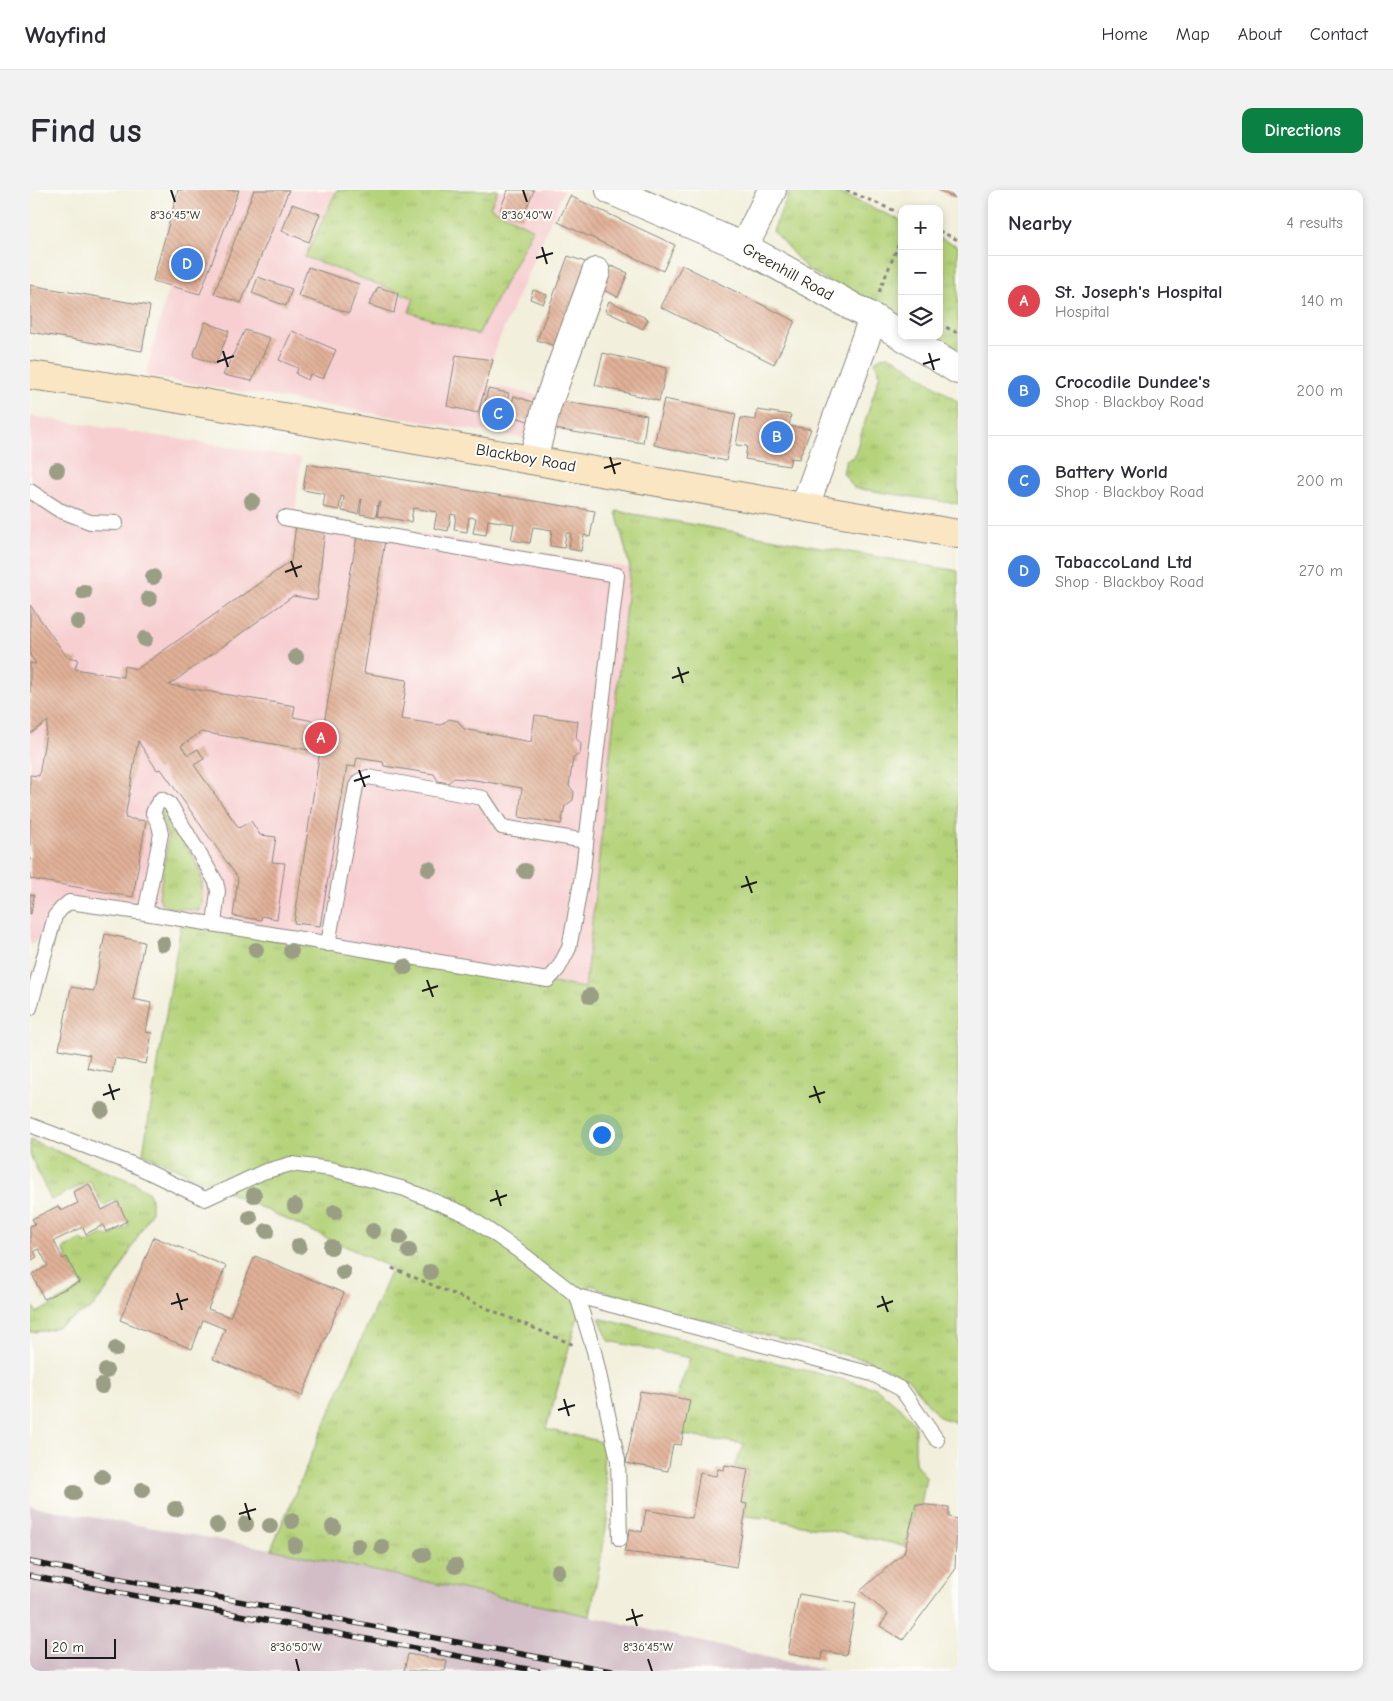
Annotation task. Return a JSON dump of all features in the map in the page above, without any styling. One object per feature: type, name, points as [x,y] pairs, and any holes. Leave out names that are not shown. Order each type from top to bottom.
[{"type":"main road","name":"Blackboy Road","points":[[30,374],[805,506],[958,534]]},
{"type":"street","name":"Greenhill Road","points":[[610,190],[744,247],[875,307],[958,370]]},
{"type":"street","points":[[744,247],[772,190]]},
{"type":"street","points":[[533,460],[547,405],[596,272]]},
{"type":"street","points":[[805,506],[875,307]]},
{"type":"lane","points":[[30,491],[59,510],[90,522],[116,523]]},
{"type":"lane","points":[[30,1008],[55,916],[69,902],[214,924],[548,980],[558,969],[569,948],[586,841],[617,575],[284,518]]},
{"type":"lane","points":[[328,944],[356,786],[360,781],[368,777],[483,798],[502,827],[586,841]]},
{"type":"lane","points":[[145,913],[161,834],[159,824],[153,813],[161,799],[170,804],[216,882],[218,892],[214,924]]},
{"type":"lane","points":[[30,1125],[132,1164],[205,1198],[262,1172],[291,1164],[331,1169],[406,1189],[465,1214],[577,1296],[872,1374],[900,1390],[937,1440]]},
{"type":"lane","points":[[577,1296],[594,1351],[618,1460],[620,1539]]},
{"type":"path","points":[[846,190],[898,212]]},
{"type":"path","points":[[943,233],[958,240]]},
{"type":"path","points":[[875,307],[898,247]]},
{"type":"path","points":[[943,326],[958,333]]},
{"type":"path","points":[[392,1268],[570,1344],[594,1351]]},
{"type":"shaded area","points":[[195,190],[564,190],[497,344],[486,384],[544,397],[529,439],[145,376]]},
{"type":"shaded area","points":[[30,416],[301,458],[295,513],[630,568],[585,988],[73,908],[30,946]]},
{"type":"shaded area","points":[[30,1506],[271,1549],[590,1616],[827,1671],[30,1671]]},
{"type":"green space","points":[[337,190],[498,190],[490,207],[533,229],[478,335],[409,312],[414,298],[305,257]]},
{"type":"green space","points":[[790,190],[833,190],[898,219],[898,323],[807,269],[773,231]]},
{"type":"green space","points":[[943,240],[958,246],[958,356],[928,340],[943,340]]},
{"type":"green space","points":[[881,357],[895,358],[958,402],[958,504],[854,488],[843,473],[846,460],[854,457],[880,374],[875,362]]},
{"type":"green space","points":[[616,511],[958,571],[958,1423],[939,1417],[908,1379],[871,1361],[634,1303],[591,1285],[576,1323],[546,1429],[595,1440],[605,1445],[603,1465],[608,1496],[608,1515],[590,1616],[271,1549],[392,1268],[143,1153],[181,925],[585,988],[630,568]]},
{"type":"green space","points":[[164,809],[199,867],[202,880],[202,905],[199,911],[166,907],[159,897],[168,838],[160,813]]},
{"type":"green space","points":[[30,1140],[135,1183],[149,1193],[151,1212],[114,1281],[92,1308],[57,1327],[30,1332],[30,1302],[37,1313],[83,1287],[63,1249],[82,1239],[85,1244],[105,1234],[107,1237],[129,1226],[116,1199],[103,1206],[90,1181],[51,1200],[30,1155]]},
{"type":"green space","points":[[599,1318],[876,1388],[903,1410],[915,1425],[915,1463],[926,1477],[921,1505],[915,1505],[905,1547],[767,1518],[745,1516],[747,1505],[742,1503],[748,1469],[734,1466],[745,1444],[683,1435],[676,1398],[690,1358],[609,1341]]},
{"type":"building","points":[[178,190],[239,190],[200,294],[153,281]]},
{"type":"building","points":[[254,190],[289,190],[241,303],[214,294]]},
{"type":"building","points":[[508,190],[534,190],[522,219],[500,210]]},
{"type":"building","points":[[938,190],[958,190],[958,198],[953,197]]},
{"type":"building","points":[[570,196],[675,245],[663,271],[558,222]]},
{"type":"building","points":[[292,204],[320,214],[309,242],[282,231]]},
{"type":"building","points":[[568,256],[591,264],[560,348],[537,340]]},
{"type":"building","points":[[682,265],[795,321],[774,364],[661,307]]},
{"type":"building","points":[[611,266],[628,273],[618,297],[601,289]]},
{"type":"building","points":[[308,267],[359,284],[349,313],[298,296]]},
{"type":"building","points":[[258,277],[292,289],[286,306],[252,293]]},
{"type":"building","points":[[30,285],[150,306],[142,351],[30,332]]},
{"type":"building","points":[[378,287],[398,293],[394,313],[369,305]]},
{"type":"building","points":[[533,290],[547,295],[543,304],[530,299]]},
{"type":"building","points":[[609,301],[648,319],[643,329],[605,311]]},
{"type":"building","points":[[205,322],[229,331],[216,364],[193,356]]},
{"type":"building","points":[[245,330],[270,338],[252,381],[223,375]]},
{"type":"building","points":[[292,331],[336,350],[323,379],[310,374],[308,380],[296,374],[298,368],[279,360]]},
{"type":"building","points":[[603,353],[667,368],[659,401],[595,385]]},
{"type":"building","points":[[456,355],[493,360],[478,413],[447,406]]},
{"type":"building","points":[[488,389],[509,393],[503,422],[482,418]]},
{"type":"building","points":[[514,396],[539,404],[533,423],[508,414]]},
{"type":"building","points":[[664,399],[736,414],[726,461],[654,445]]},
{"type":"building","points":[[559,401],[647,415],[643,443],[554,429]]},
{"type":"building","points":[[757,410],[791,415],[789,426],[811,429],[799,459],[791,458],[789,466],[745,459],[747,446],[736,445],[741,418],[756,420]]},
{"type":"building","points":[[307,464],[595,511],[590,537],[584,535],[581,551],[569,549],[571,533],[566,533],[564,548],[550,546],[552,530],[533,527],[530,543],[511,540],[514,524],[488,520],[486,535],[473,533],[476,518],[469,517],[467,532],[454,530],[456,515],[451,514],[448,531],[434,528],[437,512],[413,508],[411,522],[377,516],[380,502],[378,502],[376,517],[360,514],[361,499],[358,514],[342,511],[344,497],[341,496],[339,510],[323,507],[325,494],[303,490]]},
{"type":"building","points":[[296,525],[325,529],[317,600],[293,596],[169,685],[295,706],[293,717],[324,723],[357,536],[385,540],[364,673],[407,680],[401,719],[441,725],[449,719],[458,721],[464,729],[531,742],[535,715],[578,721],[576,738],[581,744],[580,754],[573,758],[569,786],[574,792],[573,800],[565,806],[561,824],[519,817],[522,788],[454,778],[448,783],[438,781],[434,774],[384,766],[383,762],[357,758],[355,767],[347,766],[320,926],[294,923],[322,737],[312,736],[309,750],[201,732],[181,746],[188,755],[198,749],[204,759],[194,765],[239,828],[251,821],[260,835],[276,837],[272,862],[285,863],[277,919],[262,916],[261,920],[233,916],[238,878],[161,769],[157,770],[138,741],[125,818],[146,821],[133,897],[30,879],[30,775],[39,776],[48,721],[30,734],[30,663],[36,664],[30,655],[30,605],[67,657],[78,659],[75,669],[123,677],[124,666],[137,669],[291,561]]},
{"type":"building","points":[[30,894],[34,895],[31,914],[30,914]]},
{"type":"building","points":[[105,934],[144,942],[133,999],[151,1003],[146,1032],[152,1033],[146,1064],[115,1058],[112,1073],[87,1068],[90,1055],[59,1049],[71,987],[94,991]]},
{"type":"building","points":[[89,1184],[102,1210],[118,1202],[127,1221],[106,1232],[103,1225],[86,1234],[83,1227],[54,1241],[63,1259],[67,1257],[79,1282],[44,1299],[32,1274],[48,1266],[39,1249],[34,1251],[37,1257],[30,1261],[30,1226],[35,1224],[32,1219],[58,1206],[61,1211],[78,1203],[73,1192]]},
{"type":"building","points":[[154,1237],[226,1266],[208,1309],[230,1317],[255,1256],[344,1293],[302,1396],[213,1359],[225,1329],[203,1320],[192,1349],[120,1320]]},
{"type":"building","points":[[640,1391],[690,1400],[681,1445],[673,1444],[668,1471],[626,1463]]},
{"type":"building","points":[[725,1465],[748,1469],[742,1503],[747,1504],[736,1567],[704,1561],[624,1552],[630,1529],[642,1532],[646,1510],[692,1518],[700,1473],[716,1476],[718,1469],[724,1470]]},
{"type":"building","points":[[916,1504],[949,1507],[949,1517],[957,1519],[955,1570],[903,1640],[880,1626],[888,1614],[860,1591],[904,1553]]},
{"type":"building","points":[[799,1594],[856,1604],[846,1655],[823,1651],[822,1660],[788,1654]]},
{"type":"building","points":[[408,1654],[447,1661],[445,1671],[404,1671]]},
{"type":"railway","points":[[30,1562],[612,1671]]},
{"type":"railway","points":[[30,1576],[538,1671]]},
{"type":"place","name":"TabaccoLand Ltd","points":[[187,264]]},
{"type":"place","name":"Battery World","points":[[498,414]]},
{"type":"place","name":"Crocodile Dundee's","points":[[777,437]]},
{"type":"place","name":"St. Joseph's Hospital","points":[[321,738]]}]
